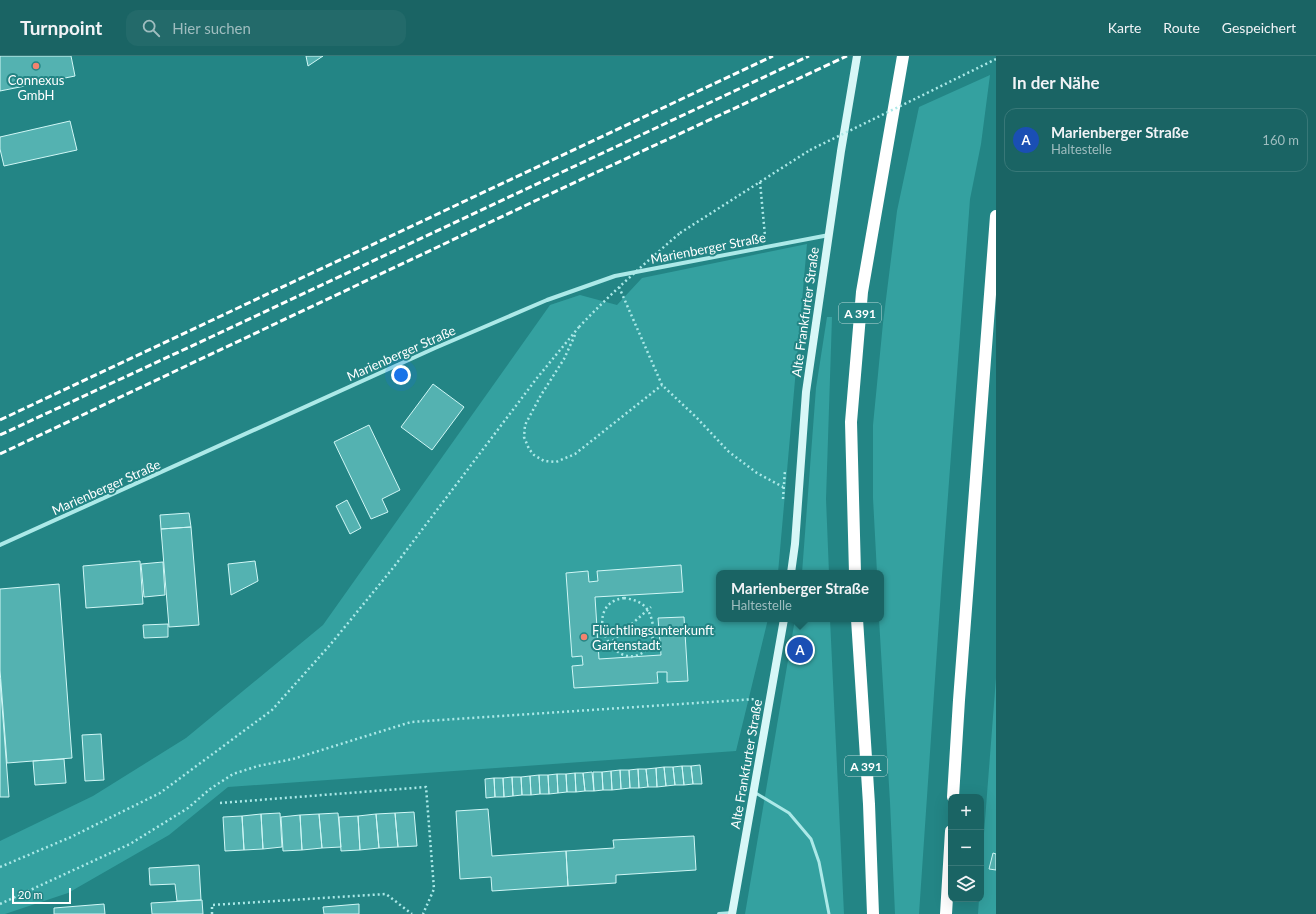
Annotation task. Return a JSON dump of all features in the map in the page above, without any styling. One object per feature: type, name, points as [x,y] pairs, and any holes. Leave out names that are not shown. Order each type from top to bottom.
[{"type":"highway","name":"A 391","points":[[855,570],[851,422],[862,292],[903,56]]},
{"type":"highway","points":[[953,794],[996,216]]},
{"type":"highway","name":"A 391","points":[[857,622],[869,804],[873,914]]},
{"type":"highway","points":[[946,914],[949,866]]},
{"type":"street","name":"Alte Frankfurter Straße","points":[[791,570],[796,537],[806,392],[828,235],[858,56]]},
{"type":"street","name":"Marienberger Straße","points":[[0,545],[435,348],[547,300],[615,276],[828,235]]},
{"type":"street","name":"Alte Frankfurter Straße","points":[[732,914],[783,622]]},
{"type":"street","points":[[719,914],[732,914]]},
{"type":"lane","points":[[753,792],[789,813],[810,839],[819,862],[829,914]]},
{"type":"path","points":[[0,867],[71,837],[160,793],[272,710],[394,568],[537,378],[579,327],[608,296],[680,233],[810,150],[996,59]]},
{"type":"path","points":[[760,182],[766,247]]},
{"type":"path","points":[[615,276],[662,385],[696,417],[729,452],[758,473],[783,487]]},
{"type":"path","points":[[576,331],[564,359],[540,395],[525,426],[524,437],[534,456],[544,461],[556,462],[569,458],[662,385]]},
{"type":"path","points":[[617,599],[632,599],[642,604],[651,616],[653,632],[652,640],[648,648],[639,655],[627,656],[620,654],[609,644],[604,634],[602,617],[603,610],[611,601],[617,599]]},
{"type":"path","points":[[609,644],[651,607]]},
{"type":"path","points":[[0,904],[130,844],[188,808],[210,789],[233,774],[258,766],[293,759],[411,722],[770,698]]},
{"type":"path","points":[[220,803],[426,787],[434,889],[422,914]]},
{"type":"path","points":[[212,914],[212,905],[386,894],[412,914]]},
{"type":"shaded area","points":[[990,75],[981,144],[970,199],[919,914],[895,914],[879,622],[884,622],[884,570],[877,570],[873,498],[873,425],[883,323],[897,211],[919,107]]},
{"type":"shaded area","points":[[807,244],[778,570],[716,570],[716,622],[767,622],[736,751],[228,787],[169,835],[68,893],[5,914],[0,914],[0,841],[93,796],[186,738],[323,625],[550,305],[580,295],[617,305],[642,278]]},
{"type":"shaded area","points":[[827,317],[832,317],[826,499],[829,570],[802,570],[816,388]]},
{"type":"shaded area","points":[[794,622],[830,622],[844,914],[745,914]]},
{"type":"shaded area","points":[[996,678],[996,914],[978,914],[979,902],[984,902],[984,833]]},
{"type":"building","name":"Connexus GmbH","points":[[0,56],[71,56],[75,76],[0,91]]},
{"type":"building","points":[[306,56],[323,56],[308,66]]},
{"type":"building","points":[[70,121],[77,150],[4,166],[0,149],[0,137]]},
{"type":"building","points":[[433,384],[464,407],[432,450],[401,427]]},
{"type":"building","points":[[369,425],[400,490],[382,499],[388,512],[371,519],[334,442]]},
{"type":"building","points":[[347,500],[361,528],[350,534],[336,506]]},
{"type":"building","points":[[189,513],[191,527],[161,529],[160,515]]},
{"type":"building","points":[[191,527],[199,625],[169,627],[161,529]]},
{"type":"building","points":[[140,561],[143,604],[86,608],[83,566]]},
{"type":"building","points":[[255,561],[258,581],[231,595],[228,564]]},
{"type":"building","points":[[163,562],[165,595],[144,597],[141,564]]},
{"type":"building","name":"Flüchtlingsunterkunft Gartenstadt","points":[[681,565],[683,592],[595,597],[599,659],[661,655],[658,618],[684,617],[688,681],[667,682],[667,672],[657,672],[658,683],[574,688],[572,666],[583,665],[582,656],[572,657],[566,573],[588,571],[589,582],[598,581],[597,571]]},
{"type":"building","points":[[59,584],[72,758],[7,763],[0,670],[0,589]]},
{"type":"building","points":[[168,624],[168,637],[144,638],[143,625]]},
{"type":"building","points":[[0,679],[9,797],[0,797]]},
{"type":"building","points":[[101,734],[104,780],[85,781],[82,735]]},
{"type":"building","points":[[64,759],[66,783],[35,785],[33,761]]},
{"type":"building","points":[[700,765],[702,784],[693,784],[691,766]]},
{"type":"building","points":[[682,766],[684,785],[675,785],[673,767]]},
{"type":"building","points":[[682,766],[691,766],[693,784],[684,785]]},
{"type":"building","points":[[664,767],[673,767],[675,785],[666,786]]},
{"type":"building","points":[[664,767],[666,786],[657,787],[656,768]]},
{"type":"building","points":[[656,768],[657,787],[648,787],[646,769]]},
{"type":"building","points":[[638,769],[646,769],[648,787],[639,788]]},
{"type":"building","points":[[638,769],[639,788],[630,788],[629,770]]},
{"type":"building","points":[[620,770],[629,770],[630,788],[621,789]]},
{"type":"building","points":[[620,770],[621,789],[612,790],[611,771]]},
{"type":"building","points":[[611,771],[612,790],[603,790],[602,772]]},
{"type":"building","points":[[592,772],[594,791],[585,791],[583,773]]},
{"type":"building","points":[[593,772],[602,772],[603,790],[594,791]]},
{"type":"building","points":[[575,773],[576,792],[567,792],[566,774]]},
{"type":"building","points":[[575,773],[583,773],[585,791],[576,792]]},
{"type":"building","points":[[557,774],[566,774],[567,792],[558,793]]},
{"type":"building","points":[[557,774],[558,793],[549,794],[548,775]]},
{"type":"building","points":[[539,775],[548,775],[549,794],[540,794]]},
{"type":"building","points":[[539,775],[540,794],[531,795],[530,776]]},
{"type":"building","points":[[530,776],[531,795],[522,795],[521,777]]},
{"type":"building","points":[[512,777],[521,777],[522,795],[513,796]]},
{"type":"building","points":[[512,777],[513,796],[504,797],[503,778]]},
{"type":"building","points":[[494,778],[503,778],[504,797],[495,797]]},
{"type":"building","points":[[494,778],[495,797],[486,798],[485,779]]},
{"type":"building","points":[[488,809],[492,856],[566,851],[568,886],[492,891],[491,877],[460,879],[456,811]]},
{"type":"building","points":[[414,812],[417,846],[398,847],[395,813]]},
{"type":"building","points":[[280,813],[282,847],[263,849],[261,814]]},
{"type":"building","points":[[338,813],[341,847],[322,848],[319,814]]},
{"type":"building","points":[[395,813],[398,847],[379,848],[376,814]]},
{"type":"building","points":[[261,814],[263,849],[244,850],[242,816]]},
{"type":"building","points":[[319,814],[322,848],[302,850],[300,815]]},
{"type":"building","points":[[376,814],[379,848],[360,850],[358,816]]},
{"type":"building","points":[[300,815],[302,850],[283,851],[281,817]]},
{"type":"building","points":[[242,816],[244,850],[225,851],[223,817]]},
{"type":"building","points":[[358,816],[360,850],[341,851],[339,817]]},
{"type":"building","points":[[694,836],[696,870],[616,875],[616,883],[568,886],[566,851],[614,848],[613,840]]},
{"type":"building","points":[[993,853],[996,854],[996,870],[989,869]]},
{"type":"building","points":[[199,865],[201,900],[177,901],[175,884],[150,885],[149,868]]},
{"type":"building","points":[[202,900],[203,914],[152,914],[151,903]]},
{"type":"building","points":[[104,904],[105,914],[54,914],[54,908]]},
{"type":"building","points":[[359,904],[359,914],[324,914],[323,907]]},
{"type":"railway","points":[[0,420],[773,56]]},
{"type":"railway","points":[[0,435],[809,56]]},
{"type":"railway","points":[[0,454],[537,200],[847,56]]},
{"type":"place","name":"Connexus GmbH","points":[[36,66]]},
{"type":"place","name":"Flüchtlingsunterkunft Gartenstadt","points":[[584,637]]},
{"type":"place","name":"Marienberger Straße","points":[[800,650]]}]
